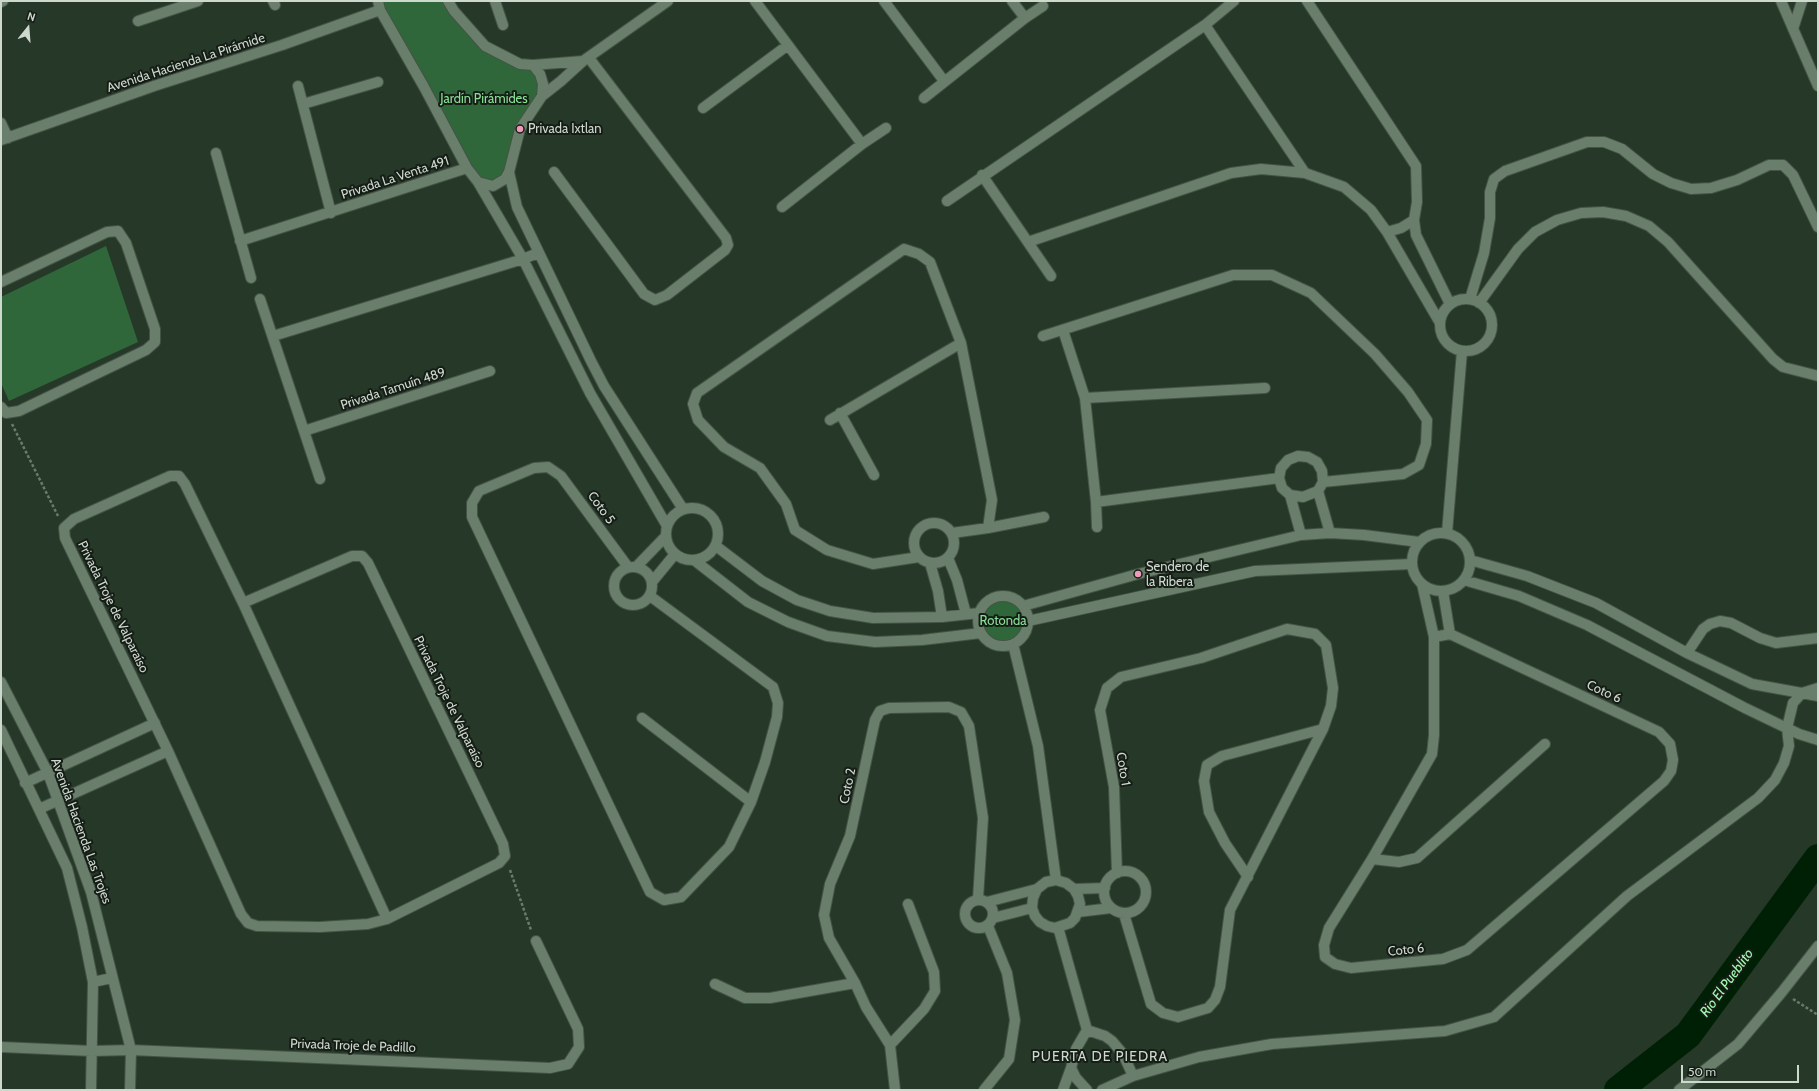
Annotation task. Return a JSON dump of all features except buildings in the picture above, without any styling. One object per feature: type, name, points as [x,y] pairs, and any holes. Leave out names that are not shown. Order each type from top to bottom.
[{"type":"street","points":[[138,21],[198,1]]},
{"type":"street","points":[[448,1],[454,12],[484,46],[520,64],[533,65],[586,59]]},
{"type":"street","points":[[495,1],[503,25]]},
{"type":"street","points":[[478,182],[493,186],[505,179],[509,172],[520,129],[542,96],[586,59],[668,1]]},
{"type":"street","points":[[755,1],[862,144]]},
{"type":"street","points":[[884,1],[944,81]]},
{"type":"street","points":[[1012,1],[1025,18]]},
{"type":"street","points":[[947,201],[982,175],[1205,25],[1234,1]]},
{"type":"street","points":[[1307,1],[1416,166],[1417,202],[1414,220],[1416,235],[1450,304]]},
{"type":"street","points":[[1781,1],[1818,86]]},
{"type":"street","points":[[1793,29],[1802,1]]},
{"type":"street","points":[[379,5],[467,168],[478,182],[523,259],[590,393],[666,531],[668,546],[675,554],[684,559],[694,560],[707,556],[716,546],[718,538],[718,529],[715,521],[709,514],[701,509],[683,509],[676,513],[666,531],[632,567],[617,575],[614,581],[616,595],[626,604],[633,606],[646,601],[650,596],[652,582],[649,575],[643,570],[632,567]]},
{"type":"street","name":"Avenida Hacienda La Pirámide","points":[[4,139],[154,86],[282,45],[379,5]]},
{"type":"street","points":[[924,98],[1025,18],[1043,6]]},
{"type":"street","points":[[1205,25],[1305,173]]},
{"type":"street","points":[[703,108],[788,45]]},
{"type":"street","points":[[554,172],[644,294],[656,300],[667,295],[725,250],[728,245],[726,238],[586,59]]},
{"type":"street","points":[[533,65],[540,74],[543,84],[542,96]]},
{"type":"street","points":[[303,104],[378,82]]},
{"type":"street","name":"Privada La Venta 491","points":[[298,86],[331,213]]},
{"type":"street","points":[[1,123],[4,139]]},
{"type":"street","points":[[782,208],[862,144],[886,128]]},
{"type":"street","points":[[1474,301],[1490,218],[1490,192],[1494,179],[1505,171],[1587,142],[1604,142],[1622,148],[1653,174],[1670,183],[1691,189],[1711,188],[1737,180],[1769,165],[1783,166],[1793,175],[1818,227]]},
{"type":"street","points":[[216,153],[251,278]]},
{"type":"street","name":"Privada La Venta 491","points":[[240,241],[331,213],[467,168]]},
{"type":"street","points":[[1028,242],[1231,173],[1260,169],[1305,173],[1344,187],[1371,210],[1387,232],[1440,323]]},
{"type":"street","points":[[509,172],[517,207],[538,253],[604,386],[683,509]]},
{"type":"street","points":[[982,175],[1051,276]]},
{"type":"street","points":[[1474,301],[1518,249],[1535,232],[1557,220],[1580,213],[1603,212],[1626,216],[1649,226],[1668,242],[1773,359],[1783,367],[1818,376]]},
{"type":"street","points":[[1387,232],[1400,228],[1414,220]]},
{"type":"street","points":[[1,282],[107,232],[118,231],[126,243],[155,329],[155,342],[146,350],[19,411],[4,410]]},
{"type":"street","points":[[919,557],[873,564],[827,550],[795,530],[786,504],[760,468],[724,447],[698,420],[693,404],[697,393],[904,249],[919,254],[930,262],[961,342],[992,500],[988,528]]},
{"type":"street","points":[[273,336],[523,259],[538,253]]},
{"type":"street","points":[[1043,336],[1234,275],[1272,275],[1311,293],[1375,354],[1408,392],[1427,420],[1426,444],[1419,465],[1403,474],[1320,486],[1303,497],[1290,495],[1282,488],[1279,478],[1281,468],[1288,460],[1298,456],[1308,457],[1317,462],[1322,471],[1320,486],[1330,533]]},
{"type":"street","points":[[260,299],[320,479]]},
{"type":"street","points":[[1459,300],[1474,301],[1487,310],[1491,319],[1491,329],[1488,338],[1481,346],[1472,350],[1462,351],[1452,347],[1444,340],[1440,331],[1440,323],[1443,311],[1450,304],[1459,300]]},
{"type":"street","points":[[1063,330],[1085,398],[1096,502],[1097,527]]},
{"type":"street","points":[[830,420],[961,342]]},
{"type":"street","points":[[1447,533],[1462,351]]},
{"type":"street","name":"Privada Tamuín 489","points":[[304,431],[490,371]]},
{"type":"street","points":[[1085,398],[1265,388]]},
{"type":"street","points":[[840,414],[874,475]]},
{"type":"street","name":"Coto 5","points":[[632,567],[561,476],[548,467],[534,468],[479,491],[472,503],[472,517],[650,892],[664,900],[681,897],[729,848],[751,802]]},
{"type":"street","points":[[64,528],[74,519],[170,476],[179,476],[185,484],[244,603],[387,919]]},
{"type":"street","points":[[1096,502],[1279,478]]},
{"type":"street","points":[[1290,495],[1301,535]]},
{"type":"street","points":[[952,533],[988,528],[1044,517]]},
{"type":"street","points":[[928,524],[942,524],[952,533],[955,546],[948,558],[940,563],[930,563],[919,557],[915,552],[914,538],[922,527],[928,524]]},
{"type":"street","name":"Privada Troje de Valparaíso","points":[[64,528],[65,538],[155,723],[241,914],[248,923],[257,926],[320,927],[368,924],[387,919],[499,863],[505,856],[503,844],[368,563],[362,556],[352,556],[244,603]]},
{"type":"street","points":[[1023,606],[1138,574],[1301,535],[1330,533],[1364,535],[1419,542]]},
{"type":"street","points":[[1447,533],[1458,538],[1467,548],[1470,560],[1469,571],[1464,580],[1454,588],[1443,591],[1432,589],[1422,584],[1415,575],[1412,564],[1413,552],[1419,542],[1432,534],[1447,533]]},
{"type":"street","points":[[716,546],[762,581],[797,600],[830,611],[873,618],[942,617],[979,613]]},
{"type":"street","points":[[652,582],[675,554]]},
{"type":"street","points":[[948,558],[957,580],[966,614]]},
{"type":"street","points":[[694,560],[748,602],[788,622],[827,636],[875,642],[922,640],[981,633]]},
{"type":"street","points":[[1470,560],[1528,576],[1596,603],[1686,653],[1752,684],[1818,696]]},
{"type":"street","points":[[930,563],[938,591],[942,617]]},
{"type":"street","points":[[1028,621],[1255,571],[1412,564]]},
{"type":"street","points":[[1464,580],[1520,596],[1587,625],[1787,728],[1818,740]]},
{"type":"street","name":"Coto 6","points":[[1422,584],[1434,637],[1434,735],[1432,754],[1372,859],[1329,928],[1324,945],[1325,957],[1335,964],[1351,968],[1443,959],[1467,950],[1664,781],[1671,771],[1674,760],[1670,744],[1658,732],[1450,634]]},
{"type":"street","points":[[1434,637],[1450,634],[1443,591]]},
{"type":"street","points":[[642,718],[751,802],[765,762],[777,717],[778,703],[773,687],[650,596]]},
{"type":"street","points":[[1003,596],[1018,600],[1023,606],[1027,614],[1028,621],[1024,635],[1013,644],[1006,646],[992,643],[981,633],[978,623],[979,613],[988,601],[1003,596]]},
{"type":"street","points":[[1686,653],[1703,629],[1710,624],[1720,621],[1731,622],[1760,638],[1776,643],[1818,638]]},
{"type":"street","name":"Coto 1","points":[[1117,873],[1114,787],[1100,710],[1107,688],[1120,677],[1201,658],[1287,629],[1315,634],[1326,645],[1333,688],[1331,706],[1323,729]]},
{"type":"street","points":[[1013,644],[1038,746],[1056,880]]},
{"type":"street","name":"Avenida Hacienda Las Trojes","points":[[1,682],[48,773],[91,892],[131,1050],[130,1090]]},
{"type":"street","points":[[1102,1090],[1133,1076],[1200,1057],[1272,1044],[1445,1031],[1494,1017],[1626,896],[1758,798],[1775,780],[1784,764],[1789,746],[1787,728],[1793,703],[1802,693],[1818,688]]},
{"type":"street","name":"Coto 2","points":[[855,984],[829,938],[824,915],[830,884],[850,836],[875,720],[880,711],[889,708],[949,707],[961,712],[969,726],[982,818],[982,900]]},
{"type":"street","points":[[25,783],[155,723]]},
{"type":"street","points":[[1248,877],[1225,843],[1209,812],[1204,781],[1207,765],[1222,756],[1323,729]]},
{"type":"street","points":[[1124,914],[1151,1004],[1163,1013],[1178,1017],[1208,1008],[1215,1000],[1220,987],[1230,910],[1323,729]]},
{"type":"street","name":"Avenida Hacienda Las Trojes","points":[[1,730],[25,783],[67,868],[82,927],[93,982],[91,1090]]},
{"type":"street","points":[[1372,859],[1399,862],[1417,858],[1545,744]]},
{"type":"street","points":[[39,809],[168,751]]},
{"type":"street","points":[[1130,872],[1137,874],[1145,885],[1147,891],[1143,905],[1138,910],[1124,914],[1111,908],[1107,902],[1105,888],[1111,877],[1117,873],[1130,872]]},
{"type":"street","points":[[1056,880],[1066,883],[1074,889],[1080,904],[1078,912],[1070,923],[1058,927],[1047,926],[1040,922],[1035,916],[1032,908],[1033,898],[1038,889],[1046,882],[1056,880]]},
{"type":"street","points":[[1074,889],[1105,888]]},
{"type":"street","points":[[1032,908],[991,922],[979,929],[970,925],[965,917],[966,908],[973,901],[1038,889]]},
{"type":"street","points":[[982,900],[994,911],[991,922],[1007,973],[1015,1020],[1009,1059],[984,1090]]},
{"type":"street","points":[[890,1045],[924,1009],[935,991],[934,972],[908,904]]},
{"type":"street","points":[[1078,912],[1111,908]]},
{"type":"street","points":[[1058,927],[1087,1030],[1076,1049],[1063,1090]]},
{"type":"street","name":"Privada Troje de Padillo","points":[[1,1047],[92,1051],[131,1050],[550,1068],[568,1064],[579,1046],[578,1029],[536,941]]},
{"type":"street","points":[[1679,1090],[1738,1044],[1782,992],[1818,946]]},
{"type":"street","points":[[93,982],[112,978]]},
{"type":"street","points":[[715,984],[745,998],[770,998],[855,984],[866,1007],[890,1045],[895,1090]]},
{"type":"street","points":[[1087,1030],[1105,1036],[1112,1041],[1123,1054],[1133,1076]]},
{"type":"street","points":[[1071,1068],[1076,1078],[1087,1090]]},
{"type":"path","points":[[4,410],[64,528]]},
{"type":"path","points":[[505,856],[536,941]]},
{"type":"path","points":[[1782,992],[1818,1015]]},
{"type":"green space","name":"Jardín Pirámides","points":[[378,1],[448,1],[485,46],[533,65],[543,84],[520,129],[505,179],[478,182]]},
{"type":"green space","points":[[106,246],[138,342],[9,401],[1,383],[1,297]]},
{"type":"green space","name":"Rotonda","points":[[1003,596],[1017,600],[1024,607],[1028,621],[1024,635],[1017,642],[1003,646],[989,642],[982,635],[978,621],[982,607],[989,600]]},
{"type":"waterway","name":"Rio El Pueblito","points":[[1618,1090],[1688,1035],[1818,858]]},
{"type":"place","name":"Privada Ixtlan","points":[[520,129]]},
{"type":"place","name":"Sendero de la Ribera","points":[[1138,574]]},
{"type":"district","name":"PUERTA DE PIEDRA","points":[[1100,1057]]}]
